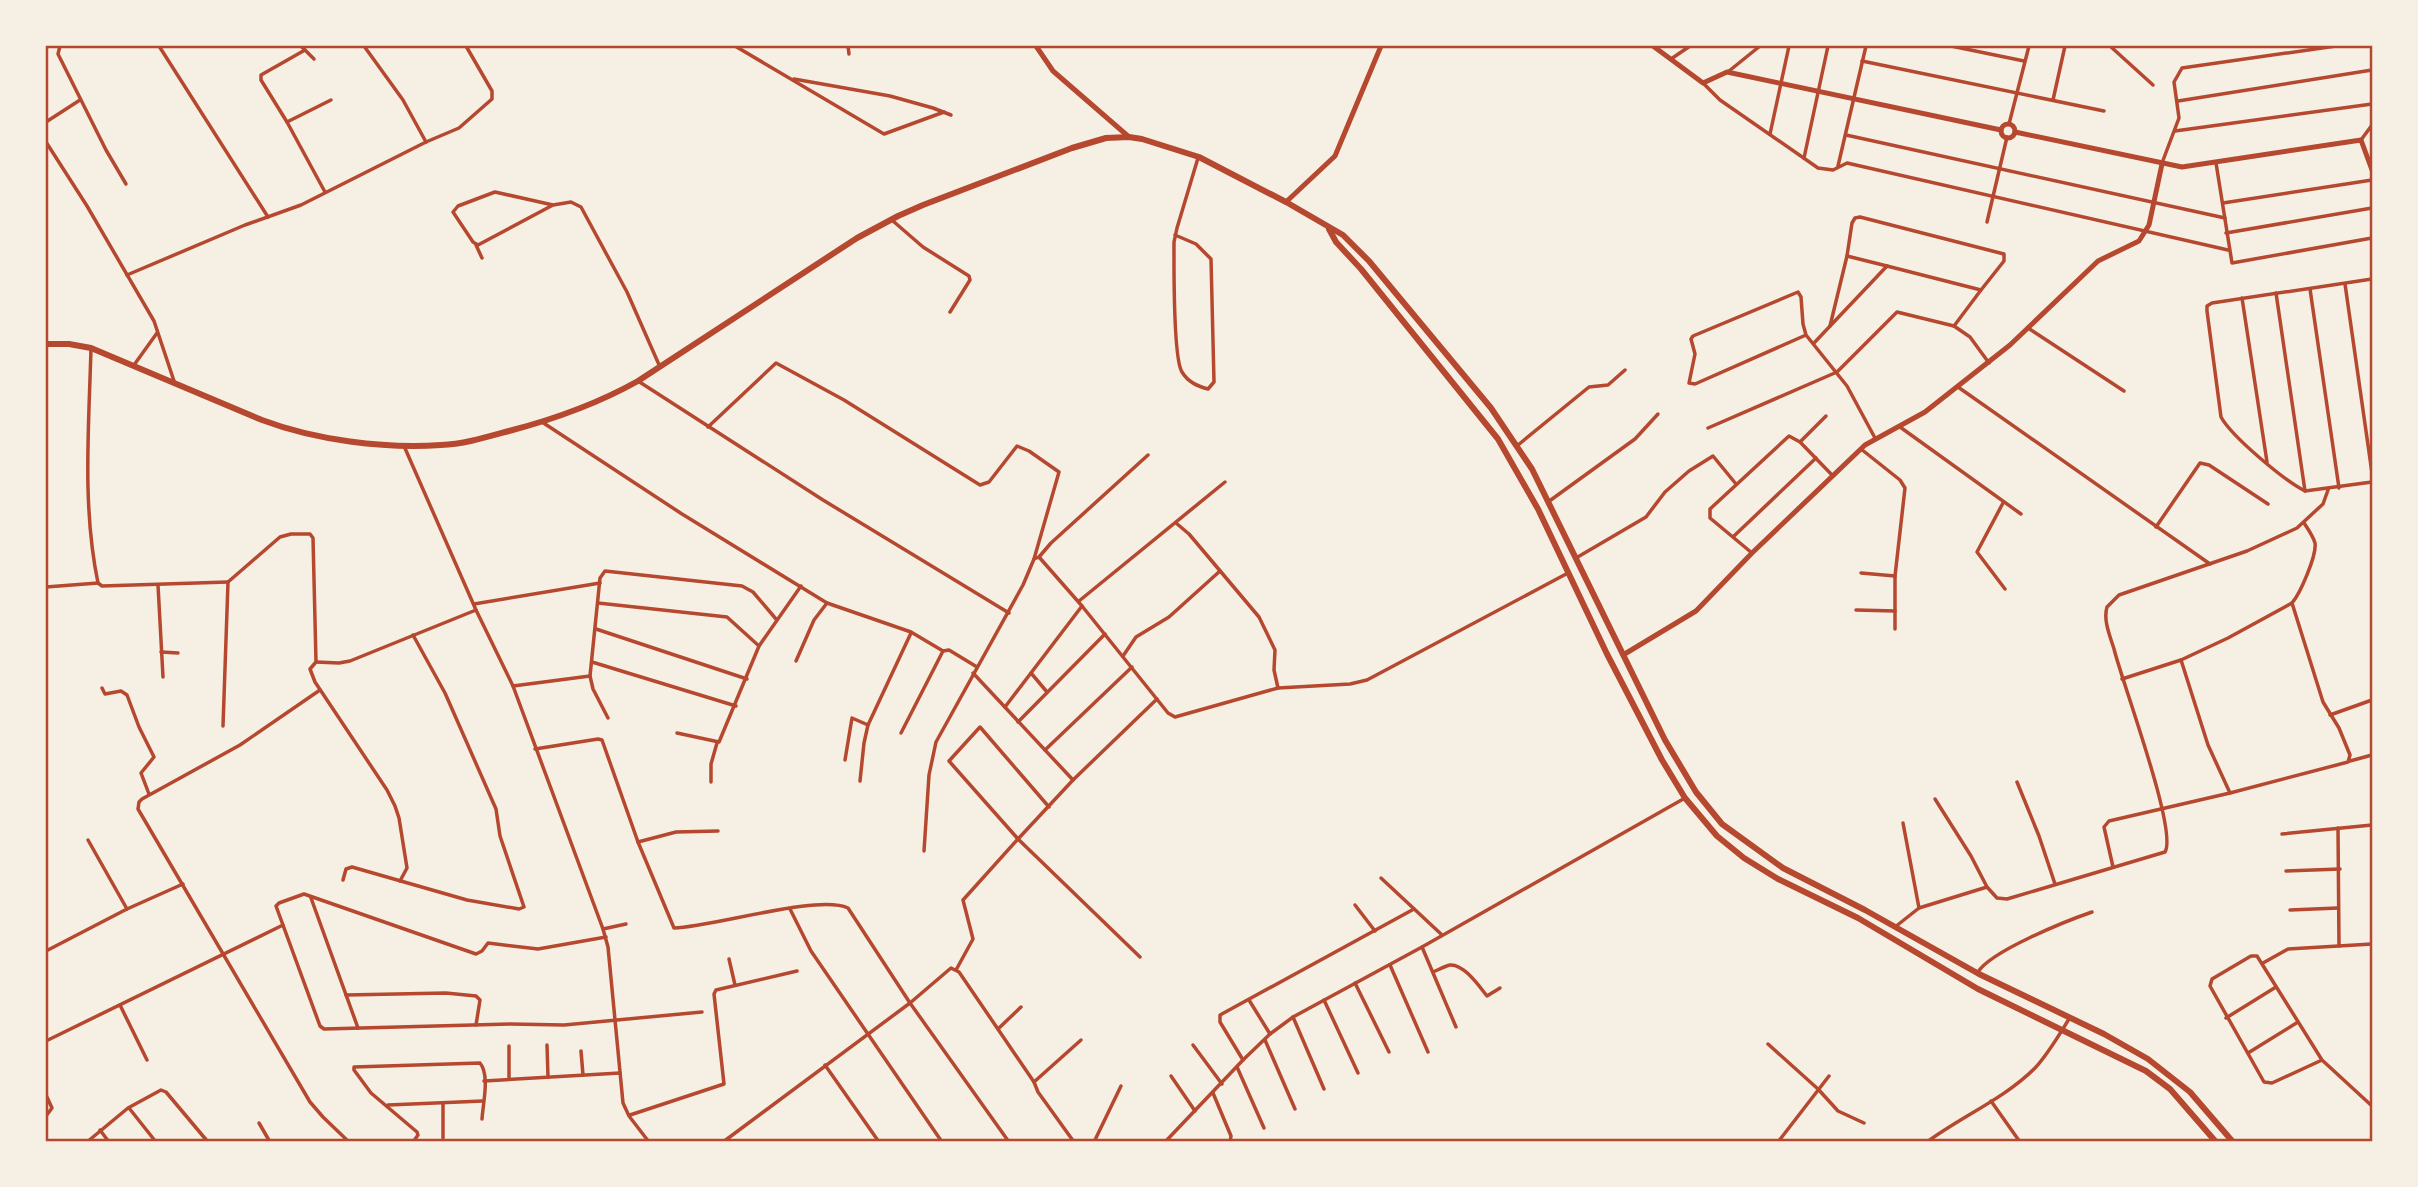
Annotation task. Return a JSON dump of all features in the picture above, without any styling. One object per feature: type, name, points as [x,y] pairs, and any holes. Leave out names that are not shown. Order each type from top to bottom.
[{"type":"highway","points":[[46,344],[91,348],[274,425],[359,442],[404,446],[460,443],[542,422],[591,405],[638,381],[857,238],[891,219],[1072,148],[1106,138],[1129,137],[1167,145],[1199,157],[1343,235],[1369,261],[1491,408],[1517,445],[1548,502],[1665,740],[1689,781],[1722,824],[1783,868],[1977,973],[2104,1034],[2162,1069],[2190,1092],[2232,1142]]},
{"type":"highway","points":[[1328,227],[1336,242],[1361,269],[1498,439],[1538,509],[1599,638],[1662,760],[1685,798],[1717,836],[1744,858],[1778,879],[1858,918],[1978,989],[2157,1078],[2189,1108],[2216,1142]]},
{"type":"highway","points":[[1592,621],[1604,615]]},
{"type":"highway","points":[[1599,638],[1612,632]]},
{"type":"street","points":[[60,46],[58,54],[126,184]]},
{"type":"street","points":[[159,46],[268,217]]},
{"type":"street","points":[[364,46],[403,100],[426,142]]},
{"type":"street","points":[[127,275],[301,205],[459,128],[492,99],[492,91],[466,46]]},
{"type":"street","points":[[737,46],[884,134],[944,112]]},
{"type":"street","points":[[848,46],[849,54]]},
{"type":"street","points":[[1036,46],[1053,71],[1129,137]]},
{"type":"street","points":[[1286,202],[1335,156],[1381,46]]},
{"type":"street","points":[[1653,46],[1703,83],[1720,100],[1818,168],[1837,169]]},
{"type":"street","points":[[1671,59],[1689,46]]},
{"type":"street","points":[[1703,83],[1727,72],[1760,46]]},
{"type":"street","points":[[1770,134],[1789,46]]},
{"type":"street","points":[[1804,158],[1828,46]]},
{"type":"street","points":[[1837,169],[1866,46]]},
{"type":"street","points":[[1951,46],[2024,61]]},
{"type":"street","points":[[2001,130],[2009,124],[2029,46]]},
{"type":"street","points":[[2053,100],[2065,46]]},
{"type":"street","points":[[2110,46],[2153,85]]},
{"type":"street","points":[[1623,655],[1693,613],[1861,449],[1925,412],[1989,363],[2098,261],[2136,244],[2146,232],[2162,164],[2179,117],[2174,80],[2184,67],[2336,46]]},
{"type":"street","points":[[314,59],[303,48],[261,75],[261,80],[326,192]]},
{"type":"street","points":[[1862,61],[2104,111]]},
{"type":"street","points":[[2178,101],[2372,70]]},
{"type":"street","points":[[1727,72],[2001,130]]},
{"type":"street","points":[[792,79],[890,96],[951,115]]},
{"type":"street","points":[[46,122],[80,100]]},
{"type":"street","points":[[287,122],[331,100]]},
{"type":"street","points":[[2175,131],[2372,104]]},
{"type":"street","points":[[2009,124],[2015,132]]},
{"type":"street","points":[[2015,132],[2182,167],[2361,140],[2372,125]]},
{"type":"street","points":[[2001,130],[2007,137]]},
{"type":"street","points":[[2007,137],[2011,137],[2015,132]]},
{"type":"street","points":[[1846,135],[2225,218]]},
{"type":"street","points":[[1987,222],[2007,137]]},
{"type":"street","points":[[2361,140],[2372,170]]},
{"type":"street","points":[[46,142],[154,321],[174,381]]},
{"type":"street","points":[[1175,234],[1196,244],[1211,258],[1214,383],[1208,389],[1197,386],[1186,378],[1178,364],[1175,234],[1199,157]]},
{"type":"street","points":[[1837,169],[1841,164],[1847,163],[2228,250]]},
{"type":"street","points":[[2216,163],[2230,262],[2233,264],[2372,238]]},
{"type":"street","points":[[2222,203],[2372,180]]},
{"type":"street","points":[[482,258],[453,212],[458,206],[495,192],[553,205]]},
{"type":"street","points":[[476,245],[553,205],[574,202],[581,207],[627,292],[660,367]]},
{"type":"street","points":[[2226,233],[2372,208]]},
{"type":"street","points":[[1830,326],[1852,223],[1860,216],[2004,254],[2004,261],[1954,326]]},
{"type":"street","points":[[891,219],[923,247],[968,275],[970,280],[950,312]]},
{"type":"street","points":[[1847,256],[1981,290]]},
{"type":"street","points":[[1814,343],[1887,266]]},
{"type":"street","points":[[2372,279],[2242,298],[2207,306],[2221,417],[2229,428],[2267,464],[2305,491],[2372,482]]},
{"type":"street","points":[[2345,284],[2372,472]]},
{"type":"street","points":[[2310,289],[2339,488]]},
{"type":"street","points":[[1806,335],[1695,384],[1689,383],[1695,354],[1691,339],[1693,336],[1795,292],[1801,295],[1806,335],[1854,397],[1875,439]]},
{"type":"street","points":[[2276,293],[2305,491]]},
{"type":"street","points":[[2242,298],[2267,464]]},
{"type":"street","points":[[1708,428],[1837,372],[1895,312],[1954,326],[1970,337],[1989,363]]},
{"type":"street","points":[[2028,328],[2124,391]]},
{"type":"street","points":[[134,365],[152,343],[157,332]]},
{"type":"street","points":[[91,348],[88,462],[90,527],[98,583]]},
{"type":"street","points":[[708,427],[776,363],[844,400],[980,485],[989,482],[1014,449],[1021,447],[1058,470],[1060,474],[1037,558],[1009,613],[942,729],[932,757],[924,851]]},
{"type":"street","points":[[1517,445],[1588,387],[1608,385],[1625,370]]},
{"type":"street","points":[[638,381],[1009,613]]},
{"type":"street","points":[[1958,387],[2210,565]]},
{"type":"street","points":[[1548,502],[1635,439],[1658,414]]},
{"type":"street","points":[[1800,442],[1826,416]]},
{"type":"street","points":[[542,422],[682,514],[827,603],[911,632],[977,667]]},
{"type":"street","points":[[1900,427],[2021,514]]},
{"type":"street","points":[[1752,553],[1710,518],[1709,512],[1737,484],[1787,437],[1793,436],[1833,476]]},
{"type":"street","points":[[404,446],[476,610],[513,686],[606,937],[623,1103],[647,1140],[641,1142]]},
{"type":"street","points":[[1861,449],[1900,480],[1905,488],[1895,576],[1895,629]]},
{"type":"street","points":[[1037,558],[1148,455]]},
{"type":"street","points":[[1576,558],[1646,517],[1665,492],[1689,471],[1713,456],[1737,484]]},
{"type":"street","points":[[1734,536],[1816,458]]},
{"type":"street","points":[[2156,527],[2200,463],[2209,465],[2268,504]]},
{"type":"street","points":[[1005,707],[1081,603],[1225,482]]},
{"type":"street","points":[[1935,799],[1987,887],[1994,897],[2002,900],[2165,852],[2168,846],[2163,808],[2107,625],[2106,611],[2110,602],[2119,595],[2247,551],[2304,523],[2323,504],[2328,490]]},
{"type":"street","points":[[2003,503],[1978,552],[2005,589]]},
{"type":"street","points":[[1176,523],[1189,534],[1259,617],[1275,650],[1274,670],[1279,688]]},
{"type":"street","points":[[2122,679],[2182,660],[2292,603],[2298,595],[2315,552],[2314,541],[2304,523]]},
{"type":"street","points":[[46,587],[98,583],[100,586],[229,582],[280,537],[311,534],[316,662]]},
{"type":"street","points":[[1037,558],[1081,603],[1168,713],[1177,717],[1279,688],[1350,684],[1367,680],[1568,573]]},
{"type":"street","points":[[608,718],[590,677],[601,575],[607,571],[742,586],[753,592],[776,619]]},
{"type":"street","points":[[1123,656],[1136,637],[1169,617],[1220,571]]},
{"type":"street","points":[[1861,573],[1895,576]]},
{"type":"street","points":[[223,726],[229,582]]},
{"type":"street","points":[[474,604],[600,583]]},
{"type":"street","points":[[158,585],[163,677]]},
{"type":"street","points":[[711,782],[711,764],[717,743],[723,736],[736,706],[759,646],[800,586]]},
{"type":"street","points":[[598,603],[726,617],[734,621],[759,646]]},
{"type":"street","points":[[796,661],[814,620],[827,603]]},
{"type":"street","points":[[2292,603],[2323,702],[2339,728],[2350,755],[2348,762]]},
{"type":"street","points":[[400,881],[407,869],[400,818],[387,790],[320,690],[310,670],[311,665],[316,662],[346,662],[476,610]]},
{"type":"street","points":[[1856,610],[1895,611]]},
{"type":"street","points":[[596,629],[747,679]]},
{"type":"street","points":[[860,781],[863,743],[868,725],[911,632]]},
{"type":"street","points":[[1018,722],[1105,634]]},
{"type":"street","points":[[344,880],[344,873],[350,867],[467,900],[521,909],[524,907],[505,854],[493,801],[445,693],[413,635]]},
{"type":"street","points":[[901,733],[943,651]]},
{"type":"street","points":[[162,652],[178,653]]},
{"type":"street","points":[[2182,660],[2204,735],[2230,793]]},
{"type":"street","points":[[592,662],[736,706]]},
{"type":"street","points":[[1045,750],[1132,667]]},
{"type":"street","points":[[973,673],[1073,780]]},
{"type":"street","points":[[1031,673],[1047,692]]},
{"type":"street","points":[[513,686],[590,677]]},
{"type":"street","points":[[102,688],[106,694],[121,691],[127,695],[154,757],[141,773],[150,795]]},
{"type":"street","points":[[320,690],[240,745],[139,802],[140,813],[310,1102],[349,1142]]},
{"type":"street","points":[[956,970],[973,939],[963,900],[1073,780],[1157,699]]},
{"type":"street","points":[[2330,715],[2372,700]]},
{"type":"street","points":[[845,760],[852,718],[868,725]]},
{"type":"street","points":[[1049,807],[980,727],[949,761],[1018,839],[1140,957]]},
{"type":"street","points":[[677,733],[717,743]]},
{"type":"street","points":[[535,749],[602,740],[638,842],[674,928],[815,905],[840,905],[848,908],[910,1003],[1009,1142]]},
{"type":"street","points":[[2114,868],[2105,825],[2109,821],[2230,793],[2372,755]]},
{"type":"street","points":[[2017,782],[2055,884]]},
{"type":"street","points":[[1165,1142],[1269,1034],[1293,1017],[1685,798]]},
{"type":"street","points":[[1903,823],[1919,908]]},
{"type":"street","points":[[2282,834],[2372,825]]},
{"type":"street","points":[[2338,828],[2339,946]]},
{"type":"street","points":[[638,842],[676,832],[718,831]]},
{"type":"street","points":[[88,839],[127,909]]},
{"type":"street","points":[[2286,871],[2340,869]]},
{"type":"street","points":[[1381,878],[1441,934]]},
{"type":"street","points":[[46,951],[127,909],[183,884]]},
{"type":"street","points":[[1895,927],[1919,908],[1987,887]]},
{"type":"street","points":[[606,937],[538,949],[488,943],[476,954],[302,894],[277,904],[321,1028],[327,1030],[476,1025],[565,1026],[702,1012]]},
{"type":"street","points":[[311,898],[358,1028]]},
{"type":"street","points":[[1355,905],[1375,931]]},
{"type":"street","points":[[2290,910],[2338,908]]},
{"type":"street","points":[[790,909],[811,951],[942,1142]]},
{"type":"street","points":[[1243,1060],[1219,1017],[1222,1013],[1414,909]]},
{"type":"street","points":[[1977,973],[1985,962],[2032,939],[2044,930],[2092,912]]},
{"type":"street","points":[[603,929],[626,924]]},
{"type":"street","points":[[46,1041],[283,925]]},
{"type":"street","points":[[2263,963],[2288,948],[2372,944]]},
{"type":"street","points":[[1422,947],[1456,1027]]},
{"type":"street","points":[[2322,1060],[2269,1083],[2262,1080],[2226,1018],[2210,986],[2211,979],[2251,956],[2257,956],[2322,1060],[2372,1106]]},
{"type":"street","points":[[729,959],[735,985]]},
{"type":"street","points":[[1390,965],[1428,1052]]},
{"type":"street","points":[[1433,972],[1449,965],[1456,966],[1487,996],[1500,988]]},
{"type":"street","points":[[723,1142],[910,1003],[949,969],[956,970],[1074,1142]]},
{"type":"street","points":[[629,1116],[724,1084],[714,994],[716,990],[797,971]]},
{"type":"street","points":[[1355,983],[1389,1052]]},
{"type":"street","points":[[2226,1018],[2276,987]]},
{"type":"street","points":[[346,995],[446,993],[476,996],[480,1000],[476,1025]]},
{"type":"street","points":[[1249,1000],[1269,1034]]},
{"type":"street","points":[[1324,1000],[1358,1073]]},
{"type":"street","points":[[120,1004],[147,1060]]},
{"type":"street","points":[[998,1029],[1021,1007]]},
{"type":"street","points":[[1293,1017],[1324,1089]]},
{"type":"street","points":[[1927,1142],[1991,1101],[2036,1067],[2069,1019]]},
{"type":"street","points":[[2248,1053],[2298,1021]]},
{"type":"street","points":[[1034,1082],[1082,1040]]},
{"type":"street","points":[[1265,1040],[1295,1109]]},
{"type":"street","points":[[1768,1044],[1838,1111],[1864,1123]]},
{"type":"street","points":[[547,1045],[548,1077]]},
{"type":"street","points":[[1193,1045],[1222,1084]]},
{"type":"street","points":[[509,1046],[509,1079]]},
{"type":"street","points":[[581,1051],[583,1075]]},
{"type":"street","points":[[413,1142],[417,1132],[366,1087],[354,1067],[480,1063],[483,1066],[484,1080],[482,1119]]},
{"type":"street","points":[[825,1065],[879,1142]]},
{"type":"street","points":[[1237,1067],[1264,1128]]},
{"type":"street","points":[[484,1080],[620,1073]]},
{"type":"street","points":[[1171,1076],[1195,1111]]},
{"type":"street","points":[[1778,1142],[1829,1076]]},
{"type":"street","points":[[1094,1142],[1121,1086]]},
{"type":"street","points":[[87,1142],[128,1108],[155,1092],[165,1091],[208,1142]]},
{"type":"street","points":[[1213,1093],[1231,1136],[1230,1142]]},
{"type":"street","points":[[46,1095],[52,1109],[46,1116]]},
{"type":"street","points":[[386,1105],[483,1101]]},
{"type":"street","points":[[1991,1101],[2021,1142]]},
{"type":"street","points":[[443,1103],[443,1138]]},
{"type":"street","points":[[128,1108],[156,1142]]},
{"type":"street","points":[[259,1123],[270,1142]]},
{"type":"street","points":[[100,1130],[109,1142]]}]
